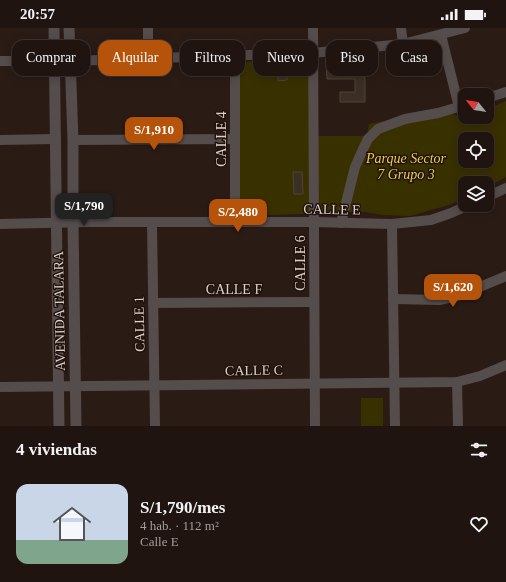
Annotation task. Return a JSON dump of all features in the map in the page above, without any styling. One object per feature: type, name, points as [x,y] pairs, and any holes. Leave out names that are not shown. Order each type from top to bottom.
[{"type":"street","name":"AVENIDA TALARA","points":[[54,28],[54,40]]},
{"type":"street","name":"AVENIDA TALARA","points":[[69,28],[69,40]]},
{"type":"street","points":[[148,28],[148,40]]},
{"type":"street","name":"CALLE 6","points":[[313,28],[313,40]]},
{"type":"street","points":[[401,28],[402,40]]},
{"type":"street","points":[[420,40],[465,28]]},
{"type":"street","points":[[441,35],[458,92]]},
{"type":"street","points":[[318,52],[386,46]]},
{"type":"street","points":[[0,61],[12,61]]},
{"type":"street","name":"AVENIDA TALARA","points":[[55,76],[59,426]]},
{"type":"street","name":"AVENIDA TALARA","points":[[71,76],[73,140],[72,222],[76,426]]},
{"type":"street","name":"CALLE 4","points":[[235,76],[235,222]]},
{"type":"street","name":"CALLE 6","points":[[313,76],[315,426]]},
{"type":"street","points":[[494,96],[506,92]]},
{"type":"street","points":[[341,223],[354,167],[368,139],[378,130],[404,119],[438,113],[458,107]]},
{"type":"street","points":[[0,140],[56,139]]},
{"type":"street","points":[[73,140],[235,140]]},
{"type":"street","points":[[494,194],[506,188]]},
{"type":"street","name":"CALLE E","points":[[0,224],[72,222],[314,222],[392,224],[431,220],[458,210]]},
{"type":"street","name":"CALLE 1","points":[[152,222],[155,426]]},
{"type":"street","points":[[392,224],[395,426]]},
{"type":"street","points":[[393,299],[439,300],[458,296],[506,276]]},
{"type":"street","name":"CALLE F","points":[[153,304],[314,302]]},
{"type":"street","name":"CALLE C","points":[[0,387],[457,382],[480,376],[506,365]]},
{"type":"street","points":[[457,382],[458,426]]},
{"type":"green space","name":"Parque Sector 7 Grupo 3","points":[[253,61],[253,76],[309,76],[310,136],[367,136],[369,124],[441,109],[458,116],[458,124],[494,124],[494,106],[506,101],[506,177],[494,183],[494,176],[458,176],[458,201],[452,204],[410,216],[382,215],[365,212],[238,216],[239,76],[245,76],[245,62]]},
{"type":"green space","points":[[361,398],[383,398],[383,426],[361,426]]},
{"type":"building","points":[[278,76],[287,76],[287,80],[278,81]]},
{"type":"building","points":[[327,76],[365,76],[365,102],[340,102],[340,92],[355,92],[355,79],[327,79]]},
{"type":"building","points":[[293,172],[302,172],[303,194],[294,194]]}]
